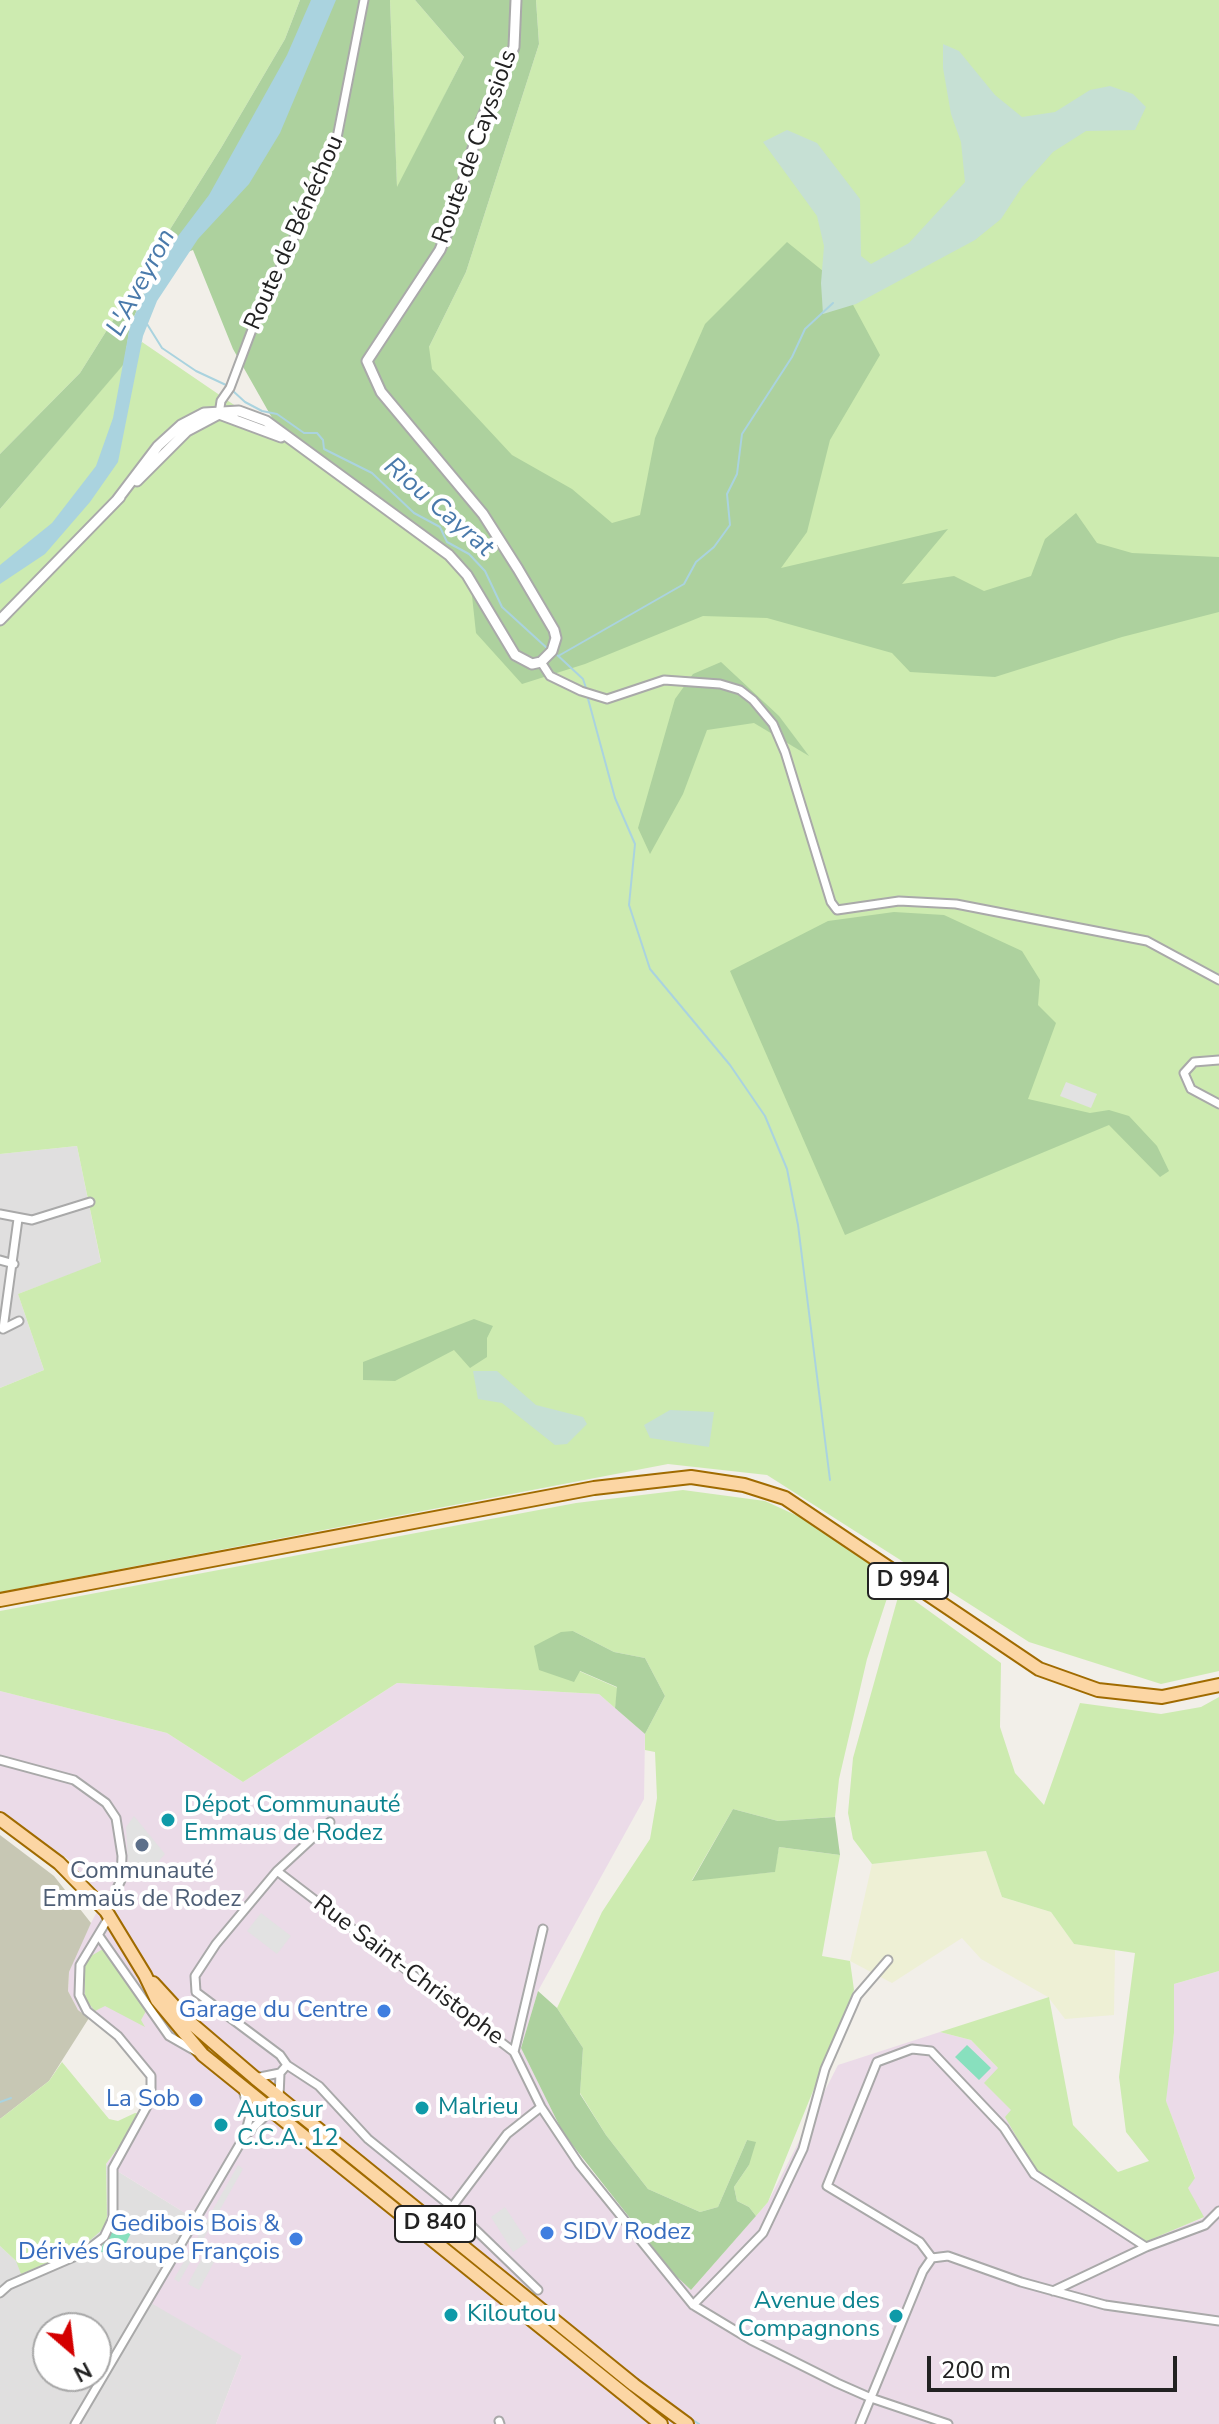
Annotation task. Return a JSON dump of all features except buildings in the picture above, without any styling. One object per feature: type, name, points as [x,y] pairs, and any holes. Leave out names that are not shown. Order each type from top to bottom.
[{"type":"main road","name":"D 994","points":[[0,1600],[579,1491],[691,1477],[744,1485],[785,1498],[1039,1669],[1098,1690],[1162,1697],[1219,1685]]},
{"type":"main road","name":"D 840","points":[[0,1819],[59,1863],[107,1914],[170,2020],[203,2055],[661,2424]]},
{"type":"main road","name":"D 840","points":[[145,1975],[186,2019],[279,2098],[634,2385],[687,2424]]},
{"type":"street","name":"Route de Bénéchou","points":[[219,414],[221,401],[230,388],[253,327],[335,148],[364,0]]},
{"type":"street","name":"Route de Cayssiols","points":[[516,0],[514,47],[481,121],[440,250],[367,361],[381,392],[483,514],[554,630],[554,644],[543,660]]},
{"type":"street","points":[[0,620],[187,431],[219,414],[290,441],[449,555],[467,575],[515,655],[532,664],[543,660],[550,676],[607,699],[625,696],[664,680],[720,684],[740,690],[753,700],[773,724],[785,752],[831,902],[837,910],[899,901],[956,904],[1147,941],[1219,980]]},
{"type":"street","points":[[1219,1060],[1194,1062],[1184,1073],[1191,1089],[1219,1104]]},
{"type":"street","points":[[0,1214],[32,1220],[90,1202]]},
{"type":"street","points":[[2,1330],[14,1264],[18,1219]]},
{"type":"street","points":[[0,1260],[14,1264]]},
{"type":"street","points":[[0,1306],[8,1299]]},
{"type":"street","points":[[2,1330],[19,1321]]},
{"type":"street","points":[[0,1760],[74,1780],[106,1803],[116,1818],[122,1856],[121,1880],[99,1936],[80,1965],[79,1995],[87,2011],[118,2036],[151,2076],[151,2099],[113,2168],[113,2218],[104,2237],[83,2253],[9,2285],[0,2293]]},
{"type":"street","points":[[330,1822],[277,1871],[209,1955],[195,1976],[196,1992],[268,2045],[287,2065],[319,2086],[368,2139],[452,2207],[538,2290]]},
{"type":"street","name":"Rue Saint-Christophe","points":[[277,1871],[514,2052],[541,2107],[579,2164],[693,2305],[770,2350],[871,2398],[948,2424]]},
{"type":"street","points":[[514,2052],[543,1929]]},
{"type":"street","points":[[99,1936],[169,2036],[203,2055]]},
{"type":"street","points":[[693,2305],[763,2233],[803,2149],[825,2069],[857,1996],[888,1960]]},
{"type":"street","points":[[932,2258],[920,2242],[827,2186],[877,2062],[912,2049],[931,2051],[1004,2128],[1034,2174],[1146,2247]]},
{"type":"street","points":[[255,2078],[280,2073],[287,2065]]},
{"type":"street","points":[[279,2098],[280,2073]]},
{"type":"street","points":[[243,2089],[250,2115],[244,2137]]},
{"type":"street","points":[[452,2207],[507,2134],[541,2107]]},
{"type":"street","points":[[75,2424],[244,2137],[270,2111]]},
{"type":"street","points":[[1053,2291],[1146,2247],[1205,2225],[1219,2211]]},
{"type":"street","points":[[860,2424],[923,2271],[932,2258],[948,2256],[1105,2305],[1219,2321]]},
{"type":"shaded area","points":[[943,44],[959,51],[995,95],[1022,117],[1055,112],[1090,90],[1110,86],[1133,94],[1146,107],[1135,130],[1086,131],[1053,152],[1022,187],[1001,219],[975,240],[856,304],[823,314],[821,283],[824,246],[817,216],[763,142],[787,130],[817,143],[860,199],[861,256],[871,264],[909,243],[965,182],[961,142],[951,114],[943,68]]},
{"type":"shaded area","points":[[1066,1082],[1097,1094],[1091,1108],[1060,1096]]},
{"type":"shaded area","points":[[77,1146],[101,1263],[18,1294],[44,1370],[0,1388],[0,1154]]},
{"type":"shaded area","points":[[473,1371],[497,1371],[536,1405],[583,1417],[587,1424],[567,1444],[555,1445],[502,1403],[478,1399]]},
{"type":"shaded area","points":[[670,1410],[714,1412],[709,1447],[650,1438],[644,1425]]},
{"type":"shaded area","points":[[397,1683],[599,1694],[645,1734],[644,1799],[538,1991],[521,2048],[563,2133],[603,2187],[691,2290],[768,2202],[838,2065],[940,2032],[971,2040],[999,2069],[1022,2144],[1035,2169],[1145,2241],[1203,2218],[1187,2188],[1195,2177],[1166,2102],[1167,2077],[1174,2033],[1174,1984],[1219,1971],[1219,2424],[216,2424],[242,2356],[151,2303],[198,2221],[106,2164],[143,2114],[148,2103],[148,2079],[119,2042],[78,2010],[68,1991],[69,1972],[76,1952],[104,1898],[69,1860],[0,1812],[0,1691],[167,1733],[243,1782]]},
{"type":"shaded area","name":"Communauté Emmaüs de Rodez","points":[[134,1816],[165,1854],[154,1867],[128,1863],[126,1827]]},
{"type":"shaded area","points":[[0,1835],[54,1876],[91,1923],[69,1972],[68,1991],[78,2010],[89,2018],[49,2081],[0,2119]]},
{"type":"shaded area","points":[[986,1851],[1002,1897],[1051,1912],[1074,1944],[1115,1949],[1114,2015],[1065,2019],[1048,1997],[981,1959],[962,1938],[892,1983],[850,1961],[872,1864]]},
{"type":"shaded area","points":[[261,1913],[291,1936],[277,1954],[247,1931]]},
{"type":"shaded area","points":[[106,2164],[198,2221],[242,2356],[216,2424],[0,2424],[0,2246],[16,2261],[107,2217]]},
{"type":"shaded area","points":[[238,2165],[243,2169],[179,2282],[174,2279]]},
{"type":"shaded area","points":[[505,2207],[528,2242],[513,2252],[491,2217]]},
{"type":"shaded area","points":[[203,2256],[214,2262],[199,2290],[188,2284]]},
{"type":"green space","points":[[0,0],[300,0],[285,39],[221,148],[80,373],[0,454]]},
{"type":"green space","points":[[300,0],[390,0],[397,187],[464,57],[415,0],[536,0],[539,44],[466,272],[429,347],[432,369],[512,455],[572,489],[612,523],[640,515],[655,438],[705,324],[787,242],[844,288],[880,355],[830,440],[807,532],[781,568],[948,529],[902,584],[954,576],[984,591],[1031,576],[1045,539],[1076,513],[1097,543],[1132,553],[1219,557],[1219,612],[1122,637],[995,677],[910,672],[892,653],[767,618],[703,616],[585,664],[522,684],[476,633],[469,568],[297,437],[284,439],[233,349],[193,250],[157,264],[130,326],[124,364],[0,509],[0,454],[80,373],[221,148],[285,39]]},
{"type":"green space","points":[[390,0],[415,0],[464,57],[397,189]]},
{"type":"green space","points":[[536,0],[1219,0],[1219,1671],[1161,1684],[1029,1642],[767,1475],[668,1464],[0,1592],[0,1388],[44,1370],[18,1294],[101,1262],[77,1146],[0,1154],[0,509],[142,342],[284,439],[429,347],[466,272],[539,44]]},
{"type":"green space","points":[[721,662],[779,716],[809,756],[754,723],[707,730],[683,794],[650,854],[638,828],[675,699],[693,674]]},
{"type":"green space","points":[[894,912],[944,915],[1022,951],[1040,980],[1038,1005],[1056,1023],[1028,1099],[1090,1113],[1109,1110],[1129,1116],[1157,1146],[1169,1171],[1160,1177],[1109,1125],[845,1235],[730,971],[828,921]]},
{"type":"green space","points":[[474,1319],[493,1326],[487,1338],[487,1357],[470,1368],[454,1350],[395,1381],[363,1380],[363,1362]]},
{"type":"green space","points":[[683,1490],[765,1501],[800,1517],[893,1580],[867,1659],[839,1779],[835,1817],[778,1821],[733,1809],[692,1880],[774,1872],[779,1847],[840,1855],[822,1956],[850,1961],[854,1990],[768,2202],[756,2216],[749,2207],[737,2201],[734,2187],[749,2165],[747,2140],[718,2207],[700,2212],[648,2189],[606,2135],[580,2093],[583,2048],[557,2008],[602,1912],[650,1839],[657,1798],[655,1752],[645,1750],[645,1734],[665,1696],[645,1658],[614,1652],[573,1631],[579,1671],[618,1688],[615,1708],[599,1694],[397,1683],[243,1782],[167,1733],[0,1691],[0,1611],[576,1503]]},
{"type":"green space","points":[[900,1590],[1001,1663],[1000,1727],[1015,1773],[1044,1805],[1080,1703],[1161,1714],[1201,1707],[1219,1697],[1219,1971],[1174,1984],[1174,2033],[1166,2101],[1195,2178],[1188,2188],[1204,2217],[1145,2242],[1035,2169],[1005,2117],[1011,2110],[984,2083],[998,2068],[971,2040],[940,2032],[1049,1997],[1073,2125],[1118,2172],[1149,2161],[1126,2132],[1119,2077],[1135,1953],[1074,1944],[1051,1912],[1002,1897],[986,1851],[872,1864],[853,1839],[848,1813],[853,1758]]},
{"type":"green space","points":[[573,1631],[614,1652],[645,1658],[665,1696],[645,1734],[615,1708],[617,1687],[580,1671],[574,1682],[539,1670],[534,1646],[561,1632]]},
{"type":"green space","points":[[733,1809],[778,1821],[835,1817],[840,1855],[779,1847],[775,1872],[692,1881]]},
{"type":"green space","points":[[103,1949],[144,2007],[146,2011],[141,2020],[145,2027],[105,2006],[95,2011],[85,1999],[84,1967],[91,1956]]},
{"type":"green space","points":[[538,1991],[557,2008],[583,2048],[580,2094],[606,2135],[648,2189],[700,2212],[718,2207],[747,2140],[756,2142],[749,2165],[734,2187],[737,2201],[749,2207],[756,2216],[691,2290],[674,2274],[563,2133],[521,2048]]},
{"type":"green space","points":[[967,2045],[991,2068],[979,2080],[955,2057]]},
{"type":"green space","points":[[62,2062],[109,2119],[118,2121],[135,2113],[143,2114],[106,2164],[107,2217],[104,2228],[80,2249],[21,2274],[16,2261],[0,2246],[0,2119],[49,2081]]},
{"type":"green space","points":[[119,2212],[137,2221],[118,2259],[100,2251]]},
{"type":"water","points":[[311,0],[336,0],[280,133],[249,184],[198,239],[157,301],[143,336],[118,462],[90,502],[45,554],[0,584],[0,565],[52,523],[96,466],[113,418],[130,326],[157,264],[209,195],[287,55]]},
{"type":"waterway","points":[[560,655],[684,584],[696,562],[714,547],[730,525],[727,494],[737,474],[742,434],[792,357],[805,329],[833,303]]},
{"type":"waterway","name":"L'Aveyron","points":[[147,324],[162,348],[196,371],[226,385]]},
{"type":"waterway","name":"Riou Cayrat","points":[[233,391],[245,402],[262,411],[277,414],[304,433],[317,433],[323,440],[324,449],[372,473],[414,513],[440,527],[447,542],[469,554],[485,571],[502,607],[548,649]]},
{"type":"waterway","points":[[554,652],[583,679],[586,688]]},
{"type":"waterway","points":[[587,695],[615,798],[635,844],[629,905],[650,969],[730,1065],[765,1116],[787,1169],[798,1225],[830,1480]]},
{"type":"waterway","points":[[0,2102],[11,2098]]},
{"type":"waterway","points":[[609,2357],[645,2385]]},
{"type":"waterway","points":[[682,2413],[699,2424]]},
{"type":"place","name":"Dépot Communauté Emmaus de Rodez","points":[[168,1820]]},
{"type":"place","name":"Communauté Emmaüs de Rodez","points":[[142,1845]]},
{"type":"place","name":"Garage du Centre","points":[[384,2011]]},
{"type":"place","name":"La Sob","points":[[196,2100]]},
{"type":"place","name":"Malrieu","points":[[422,2108]]},
{"type":"place","name":"Autosur C.C.A. 12","points":[[221,2125]]},
{"type":"place","name":"SIDV Rodez","points":[[547,2233]]},
{"type":"place","name":"Gedibois Bois & Dérivés Groupe François","points":[[296,2239]]},
{"type":"place","name":"Kiloutou","points":[[451,2315]]},
{"type":"place","name":"Avenue des Compagnons","points":[[896,2316]]}]
